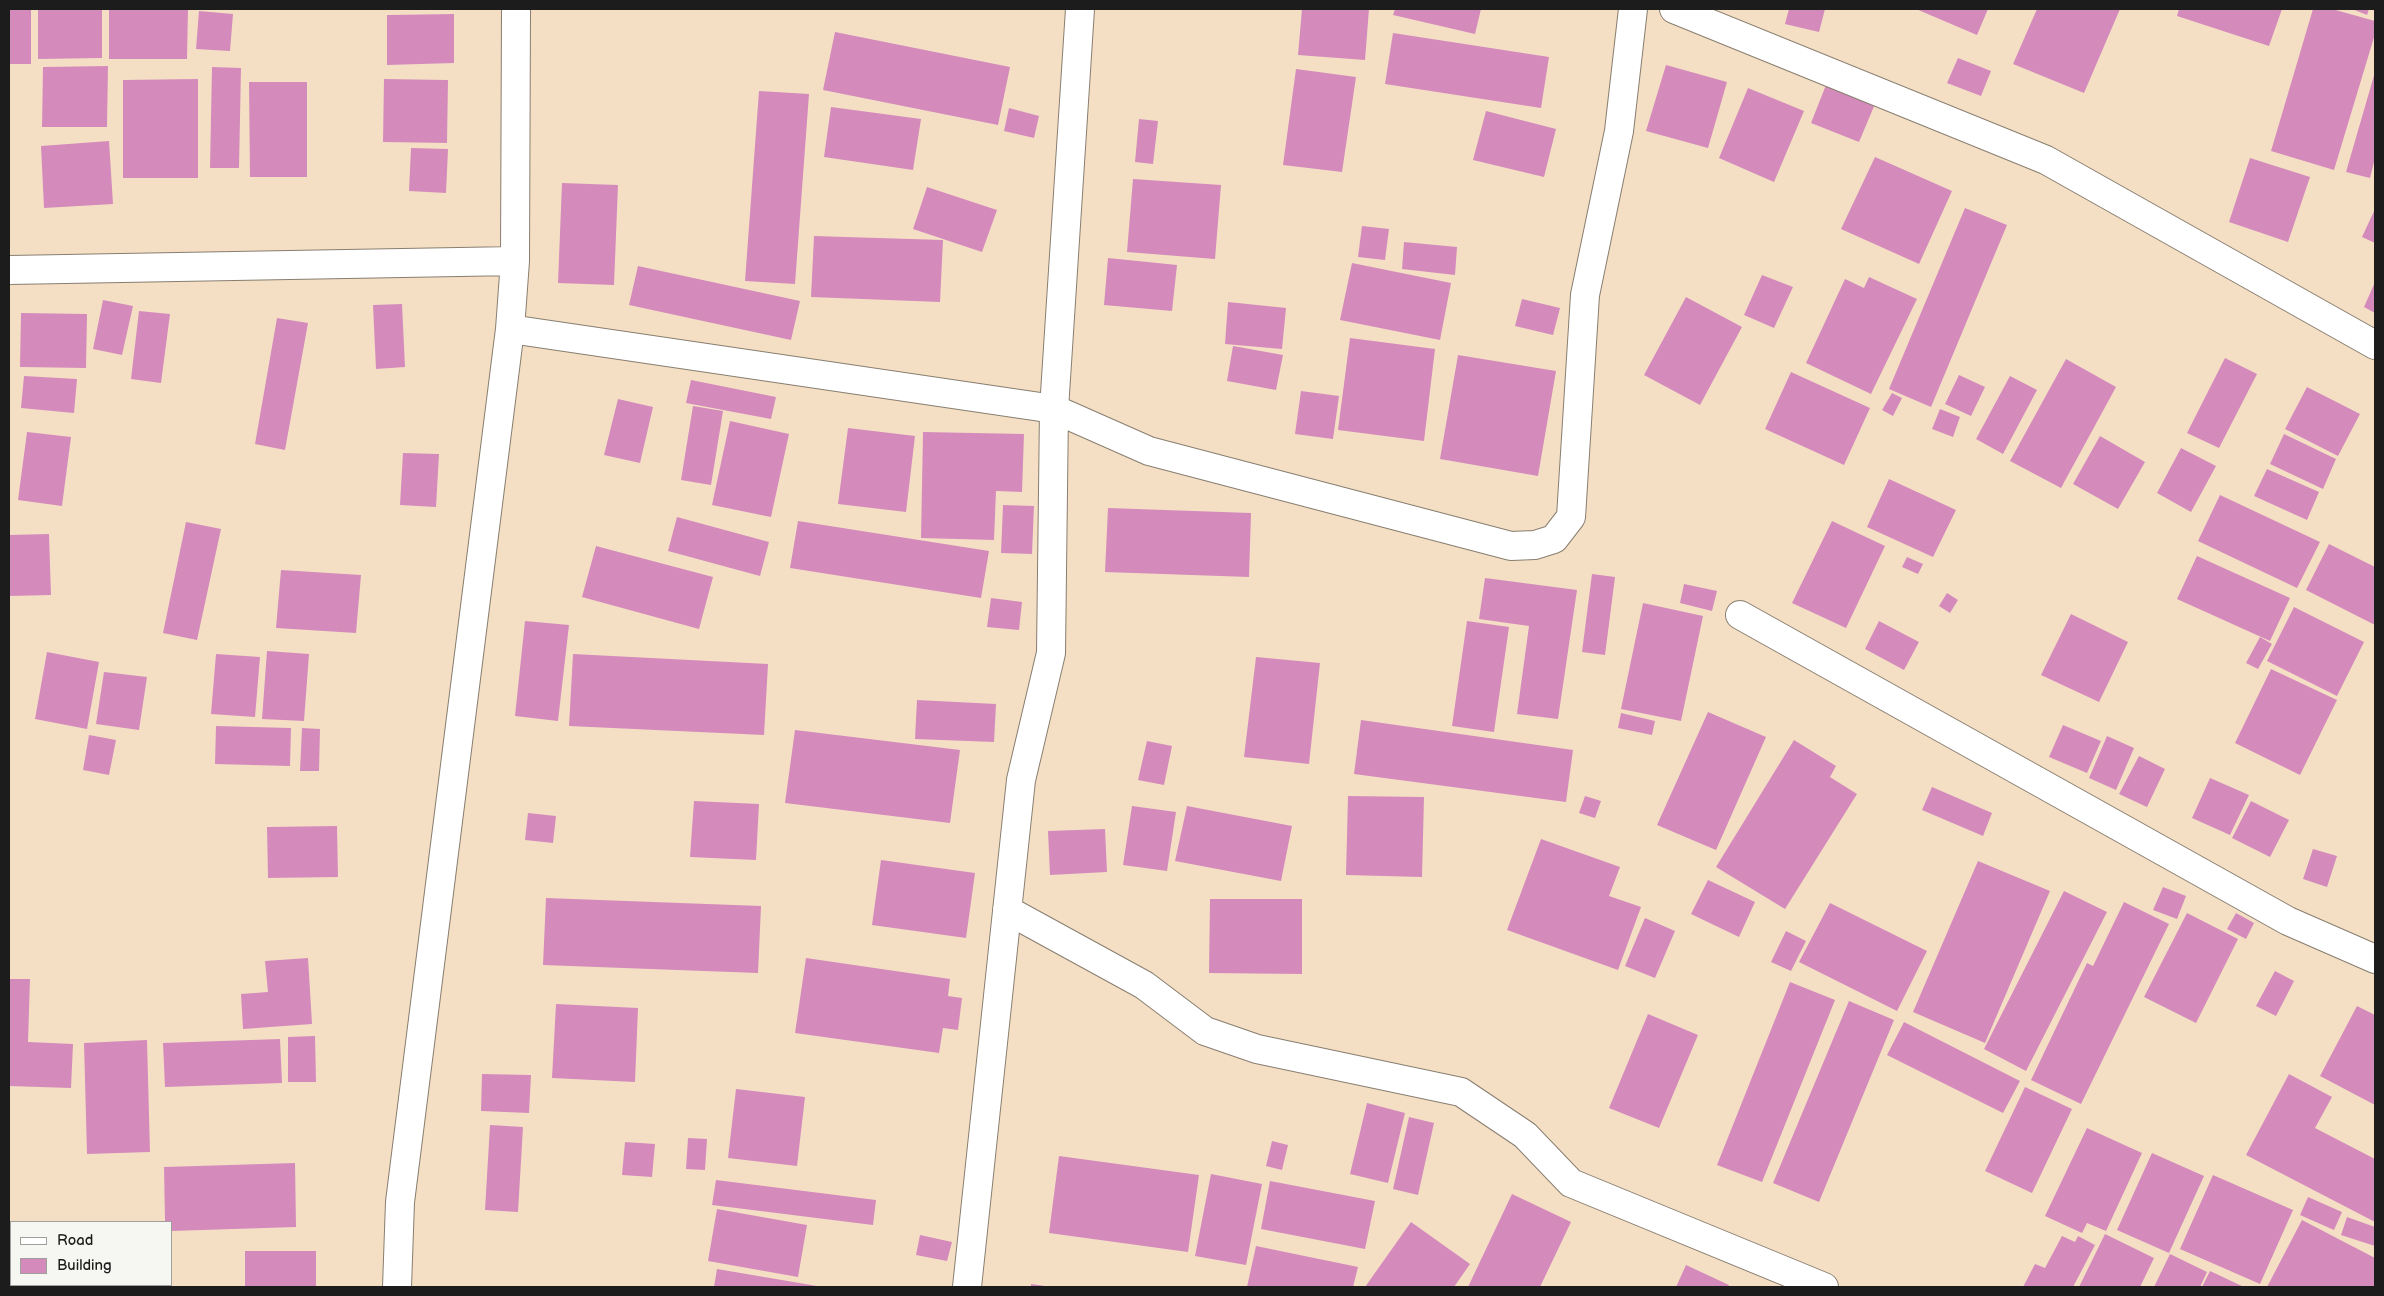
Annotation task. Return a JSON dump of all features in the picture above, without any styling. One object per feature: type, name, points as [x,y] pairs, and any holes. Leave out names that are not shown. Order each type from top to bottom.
[{"type":"street","points":[[397,1287],[400,1202],[510,329],[515,261],[516,9]]},
{"type":"street","points":[[967,1287],[1021,780],[1051,653],[1054,409],[1080,9]]},
{"type":"street","points":[[510,329],[1054,409],[1149,451],[1511,546],[1535,545],[1554,539],[1571,517],[1585,295],[1619,130],[1633,9]]},
{"type":"street","points":[[1674,9],[2046,160],[2375,345]]},
{"type":"street","points":[[9,270],[515,261]]},
{"type":"street","points":[[1740,615],[2288,921],[2375,959]]},
{"type":"street","points":[[1007,910],[1144,985],[1205,1031],[1257,1050],[1461,1092],[1526,1135],[1571,1183],[1824,1287]]},
{"type":"building","points":[[9,9],[31,10],[31,64],[9,64]]},
{"type":"building","points":[[38,9],[102,9],[102,58],[38,59]]},
{"type":"building","points":[[109,9],[188,9],[187,59],[109,59]]},
{"type":"building","points":[[1302,9],[1369,9],[1365,60],[1298,55]]},
{"type":"building","points":[[1395,9],[1481,9],[1475,34],[1393,15]]},
{"type":"building","points":[[1789,9],[1825,9],[1819,32],[1785,24]]},
{"type":"building","points":[[1916,9],[1988,9],[1977,35]]},
{"type":"building","points":[[2037,9],[2120,9],[2084,93],[2013,64]]},
{"type":"building","points":[[2179,9],[2282,9],[2269,46],[2177,16]]},
{"type":"building","points":[[2313,9],[2332,9],[2375,21],[2375,34],[2334,170],[2271,151]]},
{"type":"building","points":[[2352,9],[2369,9],[2367,15]]},
{"type":"building","points":[[199,11],[233,14],[230,51],[196,49]]},
{"type":"building","points":[[454,14],[454,63],[387,65],[387,15]]},
{"type":"building","points":[[835,32],[1010,67],[998,125],[823,90]]},
{"type":"building","points":[[1393,33],[1549,57],[1541,108],[1385,84]]},
{"type":"building","points":[[1958,58],[1991,71],[1981,96],[1947,83]]},
{"type":"building","points":[[1666,65],[1727,82],[1708,148],[1646,131]]},
{"type":"building","points":[[108,66],[107,127],[42,127],[43,67]]},
{"type":"building","points":[[212,67],[241,68],[239,168],[210,168]]},
{"type":"building","points":[[1296,69],[1356,77],[1342,172],[1283,165]]},
{"type":"building","points":[[2375,72],[2375,158],[2370,178],[2346,172]]},
{"type":"building","points":[[198,79],[198,178],[123,178],[123,80]]},
{"type":"building","points":[[384,79],[448,80],[447,143],[383,142]]},
{"type":"building","points":[[249,82],[307,82],[307,177],[250,177]]},
{"type":"building","points":[[1826,85],[1875,104],[1859,142],[1811,123]]},
{"type":"building","points":[[1748,88],[1804,111],[1774,182],[1719,158]]},
{"type":"building","points":[[759,91],[809,94],[795,284],[745,281]]},
{"type":"building","points":[[831,107],[921,119],[913,170],[824,157]]},
{"type":"building","points":[[1009,108],[1039,116],[1034,138],[1004,131]]},
{"type":"building","points":[[1486,111],[1556,129],[1544,177],[1473,160]]},
{"type":"building","points":[[1139,119],[1158,121],[1153,164],[1135,162]]},
{"type":"building","points":[[109,141],[113,204],[44,208],[41,146]]},
{"type":"building","points":[[411,148],[448,149],[446,193],[409,191]]},
{"type":"building","points":[[1875,157],[1952,191],[1919,264],[1841,229]]},
{"type":"building","points":[[2250,158],[2310,177],[2288,242],[2229,222]]},
{"type":"building","points":[[1133,179],[1221,185],[1215,259],[1127,252]]},
{"type":"building","points":[[562,183],[618,185],[614,285],[558,283]]},
{"type":"building","points":[[927,187],[997,210],[982,252],[913,229]]},
{"type":"building","points":[[1965,208],[2007,225],[1931,407],[1889,389]]},
{"type":"building","points":[[2375,209],[2375,243],[2362,237]]},
{"type":"building","points":[[1362,226],[1389,229],[1385,260],[1358,257]]},
{"type":"building","points":[[814,236],[943,240],[940,302],[811,297]]},
{"type":"building","points":[[1404,242],[1457,247],[1455,275],[1402,269]]},
{"type":"building","points":[[1108,258],[1177,265],[1172,311],[1104,305]]},
{"type":"building","points":[[1352,263],[1451,283],[1440,340],[1340,320]]},
{"type":"building","points":[[638,266],[800,301],[791,340],[629,305]]},
{"type":"building","points":[[1762,275],[1793,287],[1774,328],[1744,315]]},
{"type":"building","points":[[1869,277],[1917,299],[1871,394],[1806,363],[1845,279],[1864,288]]},
{"type":"building","points":[[2375,282],[2375,313],[2364,307]]},
{"type":"building","points":[[1686,297],[1742,327],[1700,405],[1644,375]]},
{"type":"building","points":[[1522,299],[1560,308],[1553,335],[1515,326]]},
{"type":"building","points":[[103,300],[133,306],[122,355],[93,349]]},
{"type":"building","points":[[1228,302],[1286,308],[1282,349],[1225,344]]},
{"type":"building","points":[[402,304],[405,367],[376,369],[373,305]]},
{"type":"building","points":[[139,311],[170,314],[161,383],[131,379]]},
{"type":"building","points":[[21,313],[87,314],[86,368],[20,367]]},
{"type":"building","points":[[277,318],[308,323],[285,450],[255,444]]},
{"type":"building","points":[[1350,338],[1435,349],[1424,441],[1338,430]]},
{"type":"building","points":[[1233,346],[1283,355],[1276,390],[1227,381]]},
{"type":"building","points":[[1458,355],[1556,371],[1538,476],[1440,459]]},
{"type":"building","points":[[2225,358],[2257,374],[2219,448],[2187,433]]},
{"type":"building","points":[[2066,359],[2116,387],[2061,488],[2010,461]]},
{"type":"building","points":[[1791,372],[1870,408],[1844,465],[1765,429]]},
{"type":"building","points":[[1959,375],[1985,387],[1971,416],[1945,404]]},
{"type":"building","points":[[24,376],[77,379],[74,413],[21,408]]},
{"type":"building","points":[[2010,376],[2037,390],[2003,454],[1976,439]]},
{"type":"building","points":[[691,380],[776,397],[771,419],[686,403]]},
{"type":"building","points":[[2307,387],[2360,414],[2338,456],[2285,429]]},
{"type":"building","points":[[1301,391],[1339,396],[1333,439],[1295,434]]},
{"type":"building","points":[[1892,393],[1902,398],[1893,416],[1882,410]]},
{"type":"building","points":[[618,399],[653,407],[640,463],[604,455]]},
{"type":"building","points":[[693,406],[723,411],[711,485],[681,480]]},
{"type":"building","points":[[1940,409],[1960,417],[1953,437],[1932,429]]},
{"type":"building","points":[[730,421],[789,434],[771,517],[712,505]]},
{"type":"building","points":[[848,428],[915,436],[906,512],[838,504]]},
{"type":"building","points":[[27,432],[71,437],[62,506],[18,500]]},
{"type":"building","points":[[923,432],[1024,434],[1022,492],[996,491],[994,540],[921,538]]},
{"type":"building","points":[[2284,434],[2336,459],[2323,489],[2270,464]]},
{"type":"building","points":[[2100,436],[2145,462],[2118,509],[2073,484]]},
{"type":"building","points":[[2181,448],[2216,466],[2191,512],[2157,493]]},
{"type":"building","points":[[403,453],[439,454],[436,507],[400,505]]},
{"type":"building","points":[[2267,469],[2319,492],[2307,520],[2254,496]]},
{"type":"building","points":[[1889,479],[1956,510],[1933,557],[1867,527]]},
{"type":"building","points":[[2220,495],[2320,542],[2297,588],[2198,541]]},
{"type":"building","points":[[1003,505],[1034,506],[1032,554],[1001,553]]},
{"type":"building","points":[[1108,508],[1251,513],[1249,577],[1105,572]]},
{"type":"building","points":[[677,517],[769,542],[760,576],[668,551]]},
{"type":"building","points":[[798,521],[989,551],[981,598],[790,568]]},
{"type":"building","points":[[1832,521],[1885,546],[1846,628],[1792,603]]},
{"type":"building","points":[[186,522],[221,529],[197,640],[163,633]]},
{"type":"building","points":[[49,534],[51,595],[9,596],[9,535]]},
{"type":"building","points":[[2329,544],[2375,567],[2375,625],[2306,590]]},
{"type":"building","points":[[596,546],[713,577],[699,629],[582,597]]},
{"type":"building","points":[[2197,556],[2290,598],[2270,641],[2177,599]]},
{"type":"building","points":[[1907,557],[1923,564],[1918,574],[1902,567]]},
{"type":"building","points":[[281,570],[361,575],[356,633],[276,628]]},
{"type":"building","points":[[1592,574],[1615,577],[1605,655],[1582,652]]},
{"type":"building","points":[[1485,578],[1577,590],[1558,719],[1517,714],[1529,626],[1479,619]]},
{"type":"building","points":[[1684,584],[1717,591],[1712,611],[1680,603]]},
{"type":"building","points":[[1947,593],[1958,600],[1950,613],[1939,606]]},
{"type":"building","points":[[991,598],[1022,602],[1019,630],[987,627]]},
{"type":"building","points":[[1643,603],[1703,616],[1681,721],[1621,709]]},
{"type":"building","points":[[2294,607],[2364,642],[2337,696],[2267,661]]},
{"type":"building","points":[[2071,614],[2128,642],[2099,702],[2041,675]]},
{"type":"building","points":[[525,621],[569,625],[558,721],[515,716]]},
{"type":"building","points":[[1467,621],[1509,627],[1494,732],[1452,726]]},
{"type":"building","points":[[1879,621],[1919,642],[1904,670],[1865,649]]},
{"type":"building","points":[[2260,637],[2272,644],[2258,669],[2246,663]]},
{"type":"building","points":[[267,651],[309,654],[304,721],[262,719]]},
{"type":"building","points":[[47,652],[99,662],[87,729],[35,719]]},
{"type":"building","points":[[216,654],[260,657],[255,717],[211,714]]},
{"type":"building","points":[[573,654],[768,664],[764,735],[569,726]]},
{"type":"building","points":[[1256,657],[1320,663],[1309,764],[1244,757]]},
{"type":"building","points":[[2271,669],[2337,700],[2300,775],[2235,743]]},
{"type":"building","points":[[104,672],[147,677],[139,730],[96,724]]},
{"type":"building","points":[[917,700],[996,704],[994,742],[915,739]]},
{"type":"building","points":[[1708,712],[1766,737],[1716,850],[1657,825]]},
{"type":"building","points":[[1621,713],[1655,721],[1652,735],[1618,728]]},
{"type":"building","points":[[1361,720],[1573,750],[1566,802],[1354,774]]},
{"type":"building","points":[[2063,725],[2101,741],[2087,773],[2049,757]]},
{"type":"building","points":[[216,726],[291,728],[290,766],[215,764]]},
{"type":"building","points":[[302,728],[320,729],[319,771],[300,771]]},
{"type":"building","points":[[795,730],[960,750],[950,823],[785,803]]},
{"type":"building","points":[[89,735],[116,740],[109,775],[83,770]]},
{"type":"building","points":[[2107,736],[2134,748],[2116,790],[2089,778]]},
{"type":"building","points":[[1794,740],[1836,766],[1830,777],[1857,794],[1785,909],[1716,867]]},
{"type":"building","points":[[1147,741],[1172,746],[1164,785],[1138,780]]},
{"type":"building","points":[[2139,756],[2165,769],[2147,807],[2119,794]]},
{"type":"building","points":[[2210,778],[2249,795],[2230,835],[2192,818]]},
{"type":"building","points":[[1932,787],[1992,813],[1983,836],[1922,810]]},
{"type":"building","points":[[1348,796],[1424,797],[1422,877],[1346,875]]},
{"type":"building","points":[[1585,796],[1601,801],[1595,818],[1579,813]]},
{"type":"building","points":[[694,801],[759,804],[756,860],[690,857]]},
{"type":"building","points":[[2251,801],[2289,820],[2270,857],[2232,838]]},
{"type":"building","points":[[1132,806],[1176,812],[1167,871],[1123,865]]},
{"type":"building","points":[[1187,806],[1292,826],[1281,881],[1175,861]]},
{"type":"building","points":[[528,813],[556,816],[553,843],[525,840]]},
{"type":"building","points":[[337,826],[338,877],[268,878],[267,827]]},
{"type":"building","points":[[1105,829],[1107,872],[1050,875],[1048,831]]},
{"type":"building","points":[[1541,839],[1620,867],[1609,896],[1641,907],[1618,970],[1507,930]]},
{"type":"building","points":[[2313,849],[2337,856],[2327,887],[2303,879]]},
{"type":"building","points":[[881,860],[975,873],[966,938],[872,925]]},
{"type":"building","points":[[1978,861],[2050,891],[1985,1043],[1913,1012]]},
{"type":"building","points":[[1708,880],[1755,902],[1739,937],[1691,914]]},
{"type":"building","points":[[2163,887],[2186,896],[2177,919],[2153,910]]},
{"type":"building","points":[[2064,891],[2107,912],[2026,1071],[1984,1049]]},
{"type":"building","points":[[546,898],[761,906],[758,973],[543,965]]},
{"type":"building","points":[[1210,899],[1302,899],[1302,974],[1209,973]]},
{"type":"building","points":[[2124,902],[2169,924],[2081,1104],[2031,1080],[2087,963],[2093,966]]},
{"type":"building","points":[[1830,903],[1927,951],[1897,1011],[1799,962]]},
{"type":"building","points":[[2187,913],[2238,939],[2196,1023],[2144,997]]},
{"type":"building","points":[[2236,913],[2254,923],[2246,939],[2227,929]]},
{"type":"building","points":[[1645,918],[1675,931],[1655,978],[1625,966]]},
{"type":"building","points":[[1786,931],[1806,941],[1791,971],[1771,962]]},
{"type":"building","points":[[308,958],[312,1024],[243,1029],[241,994],[268,992],[265,961]]},
{"type":"building","points":[[806,958],[950,979],[948,996],[962,998],[958,1030],[943,1028],[939,1053],[795,1033]]},
{"type":"building","points":[[2275,971],[2294,981],[2276,1016],[2256,1006]]},
{"type":"building","points":[[9,979],[30,979],[28,1042],[73,1044],[71,1088],[9,1086]]},
{"type":"building","points":[[1790,982],[1835,1000],[1762,1182],[1717,1165]]},
{"type":"building","points":[[1849,1001],[1894,1020],[1819,1202],[1773,1183]]},
{"type":"building","points":[[556,1004],[638,1008],[635,1082],[552,1078]]},
{"type":"building","points":[[2357,1006],[2375,1015],[2375,1105],[2320,1076]]},
{"type":"building","points":[[1648,1014],[1698,1035],[1659,1128],[1609,1108]]},
{"type":"building","points":[[1904,1022],[2020,1081],[2003,1113],[1887,1055]]},
{"type":"building","points":[[315,1036],[316,1082],[288,1082],[288,1037]]},
{"type":"building","points":[[280,1039],[282,1083],[165,1087],[163,1043]]},
{"type":"building","points":[[147,1040],[150,1152],[87,1154],[84,1043]]},
{"type":"building","points":[[482,1074],[531,1075],[529,1113],[481,1111]]},
{"type":"building","points":[[2289,1074],[2332,1097],[2315,1128],[2375,1159],[2375,1222],[2246,1155]]},
{"type":"building","points":[[2025,1087],[2072,1109],[2032,1193],[1985,1171]]},
{"type":"building","points":[[736,1089],[805,1097],[797,1166],[728,1158]]},
{"type":"building","points":[[1367,1103],[1405,1113],[1388,1183],[1350,1174]]},
{"type":"building","points":[[1409,1117],[1434,1123],[1418,1195],[1393,1189]]},
{"type":"building","points":[[490,1125],[523,1127],[518,1212],[485,1210]]},
{"type":"building","points":[[2087,1128],[2142,1153],[2106,1231],[2087,1223],[2082,1233],[2045,1216]]},
{"type":"building","points":[[688,1138],[707,1139],[705,1170],[686,1169]]},
{"type":"building","points":[[1272,1141],[1288,1145],[1282,1170],[1266,1166]]},
{"type":"building","points":[[625,1142],[655,1144],[652,1177],[622,1175]]},
{"type":"building","points":[[2152,1153],[2204,1176],[2169,1253],[2117,1230]]},
{"type":"building","points":[[1059,1156],[1199,1175],[1188,1252],[1049,1233]]},
{"type":"building","points":[[295,1163],[296,1227],[172,1231],[172,1221],[165,1221],[164,1167]]},
{"type":"building","points":[[1211,1174],[1262,1184],[1246,1265],[1195,1256]]},
{"type":"building","points":[[2213,1175],[2293,1210],[2260,1284],[2180,1249]]},
{"type":"building","points":[[716,1180],[876,1200],[873,1225],[712,1205]]},
{"type":"building","points":[[1270,1181],[1375,1201],[1365,1249],[1261,1229]]},
{"type":"building","points":[[1512,1194],[1571,1222],[1540,1287],[1468,1287]]},
{"type":"building","points":[[2308,1197],[2342,1212],[2334,1230],[2300,1215]]},
{"type":"building","points":[[717,1209],[807,1225],[798,1277],[708,1261]]},
{"type":"building","points":[[2347,1217],[2375,1227],[2375,1246],[2341,1235]]},
{"type":"building","points":[[2302,1220],[2375,1258],[2375,1287],[2267,1287]]},
{"type":"building","points":[[1411,1222],[1470,1264],[1454,1287],[1365,1287]]},
{"type":"building","points":[[2105,1234],[2154,1258],[2140,1287],[2079,1287]]},
{"type":"building","points":[[920,1235],[952,1242],[947,1261],[916,1255]]},
{"type":"building","points":[[2062,1236],[2075,1242],[2078,1236],[2095,1245],[2073,1287],[2023,1287],[2035,1264],[2045,1268]]},
{"type":"building","points":[[1256,1246],[1358,1267],[1353,1287],[1247,1287]]},
{"type":"building","points":[[245,1251],[316,1251],[316,1287],[245,1287]]},
{"type":"building","points":[[2170,1254],[2207,1272],[2200,1287],[2154,1287]]},
{"type":"building","points":[[1686,1265],[1729,1285],[1728,1287],[1676,1287]]},
{"type":"building","points":[[717,1269],[817,1286],[817,1287],[714,1287]]},
{"type":"building","points":[[2210,1271],[2244,1287],[2202,1287]]},
{"type":"building","points":[[1031,1284],[1045,1286],[1045,1287],[1031,1287]]}]
